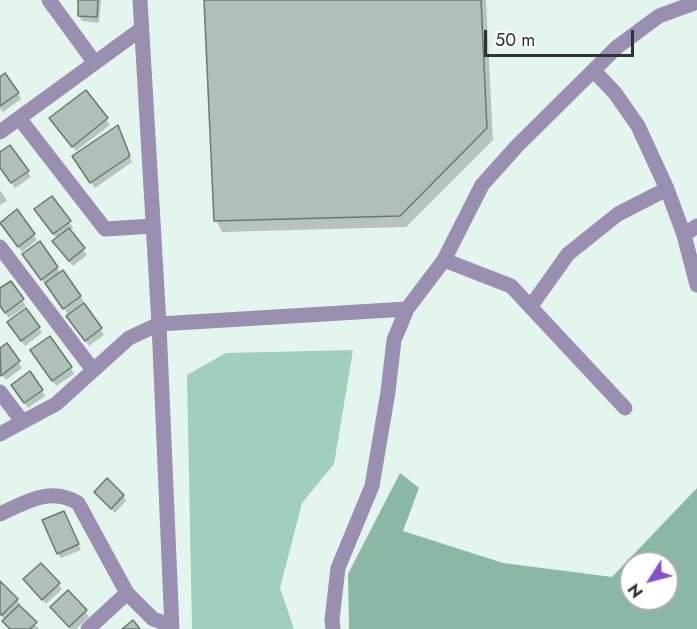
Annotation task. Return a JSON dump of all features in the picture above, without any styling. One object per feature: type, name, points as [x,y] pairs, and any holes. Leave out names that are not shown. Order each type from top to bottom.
[{"type":"street","points":[[49,0],[95,63]]},
{"type":"street","points":[[0,514],[44,495],[67,496],[78,503],[127,593],[153,619],[171,627],[159,324],[140,0]]},
{"type":"street","points":[[333,629],[332,620],[339,568],[372,486],[388,392],[394,340],[407,309],[444,260],[482,185],[517,146],[617,47],[659,16],[697,2]]},
{"type":"street","points":[[0,132],[140,30]]},
{"type":"street","points":[[594,71],[615,93],[638,126],[667,189],[684,235],[697,285]]},
{"type":"street","points":[[20,117],[105,229],[153,226]]},
{"type":"street","points":[[531,306],[567,254],[618,213],[667,189]]},
{"type":"street","points":[[684,235],[697,226]]},
{"type":"street","points":[[0,247],[93,370]]},
{"type":"street","points":[[444,260],[511,286],[626,408]]},
{"type":"street","points":[[0,434],[56,404],[129,338],[159,324],[407,309]]},
{"type":"street","points":[[0,392],[22,421]]},
{"type":"street","points":[[88,629],[127,593]]},
{"type":"shaded area","points":[[353,350],[334,464],[302,503],[280,588],[294,629],[192,629],[187,375],[226,353]]},
{"type":"shaded area","points":[[400,473],[419,488],[403,531],[503,563],[612,577],[619,570],[619,611],[679,611],[679,551],[637,551],[697,488],[697,629],[349,629],[348,574]]},
{"type":"building","points":[[78,0],[98,0],[97,17],[78,16]]},
{"type":"building","points":[[204,0],[481,0],[487,128],[400,216],[214,221]]},
{"type":"building","points":[[5,73],[19,93],[0,106],[0,77]]},
{"type":"building","points":[[86,90],[108,118],[72,147],[49,118]]},
{"type":"building","points":[[118,125],[130,156],[90,183],[72,156]]},
{"type":"building","points":[[10,145],[29,171],[11,183],[0,168],[0,152]]},
{"type":"building","points":[[52,196],[71,221],[53,234],[34,209]]},
{"type":"building","points":[[17,209],[35,234],[18,247],[0,223]]},
{"type":"building","points":[[69,228],[85,248],[69,261],[52,241]]},
{"type":"building","points":[[40,241],[58,267],[41,280],[22,254]]},
{"type":"building","points":[[63,270],[81,296],[63,309],[45,283]]},
{"type":"building","points":[[11,281],[24,299],[5,313],[0,306],[0,288]]},
{"type":"building","points":[[84,303],[102,328],[85,341],[66,316]]},
{"type":"building","points":[[26,308],[40,327],[21,341],[7,322]]},
{"type":"building","points":[[50,336],[72,367],[52,381],[30,350]]},
{"type":"building","points":[[7,343],[20,361],[1,376],[0,348]]},
{"type":"building","points":[[30,371],[43,390],[24,403],[11,385]]},
{"type":"building","points":[[107,478],[124,495],[111,509],[94,492]]},
{"type":"building","points":[[64,511],[79,544],[57,554],[42,520]]},
{"type":"building","points":[[41,563],[60,583],[42,600],[23,579]]},
{"type":"building","points":[[0,581],[18,599],[2,615],[0,614]]},
{"type":"building","points":[[68,590],[87,610],[69,627],[50,607]]},
{"type":"building","points":[[19,605],[37,622],[30,629],[10,629],[2,621]]},
{"type":"building","points":[[133,620],[140,629],[122,629]]}]
